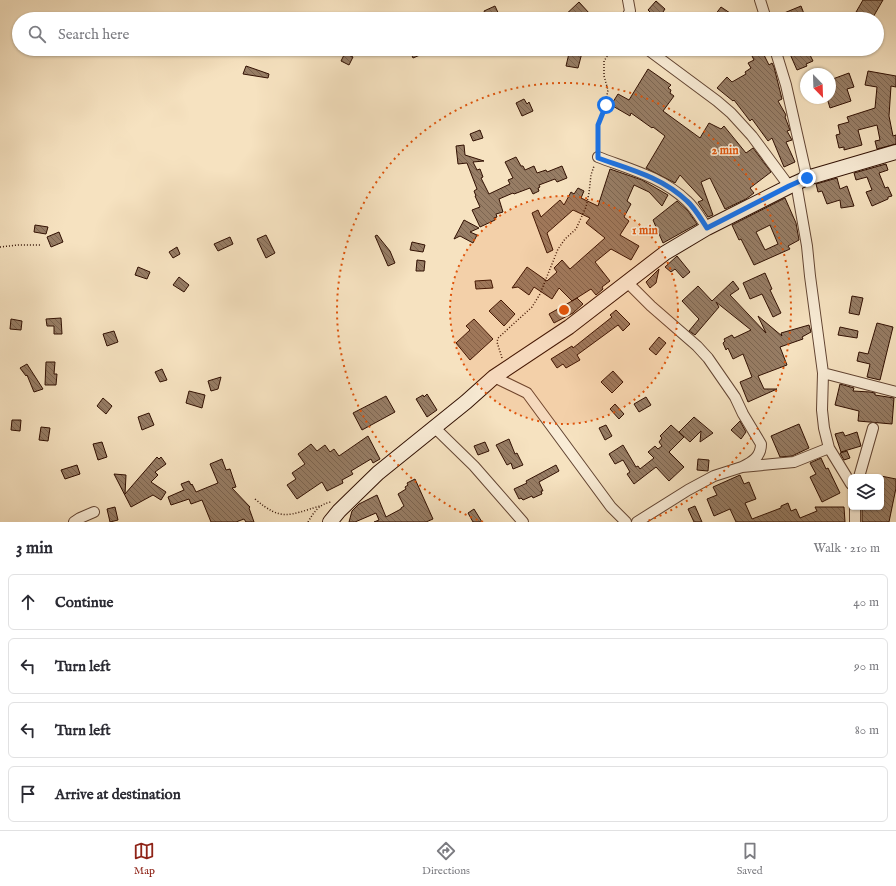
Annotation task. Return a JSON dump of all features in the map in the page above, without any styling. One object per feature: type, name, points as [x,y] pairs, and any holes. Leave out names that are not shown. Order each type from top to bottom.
[{"type":"street","points":[[628,0],[630,12]]},
{"type":"street","points":[[760,0],[764,12]]},
{"type":"street","points":[[656,56],[712,97],[731,113],[797,182]]},
{"type":"street","points":[[777,56],[786,85],[797,182],[807,246],[822,373],[822,410],[824,428],[829,448],[848,479]]},
{"type":"street","points":[[337,518],[378,473],[466,402],[499,373],[569,327],[665,253],[707,228],[797,182],[896,152]]},
{"type":"street","points":[[598,158],[647,175],[666,184],[687,201],[707,228]]},
{"type":"street","points":[[627,282],[651,306],[701,350],[735,397],[743,414],[761,444],[761,449],[758,456],[754,461],[742,468]]},
{"type":"street","points":[[499,373],[527,393],[611,507],[626,522]]},
{"type":"street","points":[[822,373],[896,392]]},
{"type":"street","points":[[434,427],[474,466],[523,522]]},
{"type":"street","points":[[859,474],[873,428]]},
{"type":"street","points":[[637,522],[688,490],[714,476],[742,468],[794,462],[829,448]]},
{"type":"street","points":[[854,522],[855,510]]},
{"type":"street","points":[[74,522],[94,512]]},
{"type":"path","points":[[499,373],[502,354],[497,342],[498,338],[532,307],[540,294],[558,249],[565,238],[576,229],[586,207],[591,175],[598,158],[598,125],[606,105],[608,90],[604,76],[604,61],[607,56]]},
{"type":"path","points":[[0,246],[18,244],[40,245]]},
{"type":"path","points":[[255,499],[272,512],[288,515],[300,513],[320,506]]},
{"type":"building","points":[[863,0],[883,0],[876,12],[856,12]]},
{"type":"building","points":[[656,1],[665,9],[663,12],[650,12],[648,10]]},
{"type":"building","points":[[579,2],[588,12],[568,12]]},
{"type":"building","points":[[495,6],[498,12],[484,12]]},
{"type":"building","points":[[801,6],[803,12],[786,12]]},
{"type":"building","points":[[721,7],[728,12],[717,12]]},
{"type":"building","points":[[344,56],[353,57],[349,65],[341,61]]},
{"type":"building","points":[[568,56],[581,56],[578,68],[566,66]]},
{"type":"building","points":[[752,56],[764,56],[769,65],[772,63],[774,67],[782,99],[778,101],[786,115],[785,117],[790,130],[787,131],[792,140],[786,142],[795,162],[784,167],[772,138],[768,141],[752,119],[750,121],[734,100],[733,101],[717,88],[727,77],[732,82],[746,74],[745,72],[751,68],[748,63],[754,60]]},
{"type":"building","points":[[791,56],[810,56],[813,61],[806,64],[807,66],[797,70]]},
{"type":"building","points":[[246,66],[269,74],[268,78],[243,74]]},
{"type":"building","points":[[648,69],[671,85],[668,88],[671,90],[670,93],[674,96],[663,111],[700,138],[709,123],[721,129],[724,126],[746,153],[753,148],[771,172],[750,188],[754,193],[746,199],[725,209],[710,178],[701,182],[713,215],[708,217],[698,202],[703,200],[680,175],[675,183],[646,168],[665,136],[631,113],[630,116],[611,105],[618,94],[629,100]]},
{"type":"building","points":[[868,71],[896,76],[896,87],[891,86],[889,116],[893,136],[896,135],[896,144],[877,149],[875,141],[880,140],[877,125],[858,130],[862,145],[844,150],[844,147],[839,148],[836,135],[840,134],[838,125],[849,122],[847,117],[875,108],[877,87],[865,85]]},
{"type":"building","points":[[849,73],[854,87],[847,89],[851,101],[830,108],[829,104],[836,104],[836,78]]},
{"type":"building","points":[[524,99],[527,104],[529,102],[533,111],[522,116],[516,103]]},
{"type":"building","points":[[480,130],[483,138],[473,141],[470,134]]},
{"type":"building","points":[[464,145],[465,155],[484,161],[473,162],[477,170],[480,169],[483,177],[481,178],[489,194],[510,184],[508,180],[513,178],[505,162],[516,157],[525,170],[534,166],[537,173],[546,170],[547,172],[562,166],[567,178],[557,182],[555,179],[539,185],[539,191],[533,194],[530,188],[499,199],[503,212],[496,214],[497,217],[494,218],[495,220],[480,227],[472,210],[480,207],[474,191],[477,189],[467,163],[458,164],[456,146]]},
{"type":"building","points":[[886,164],[888,170],[879,173],[885,188],[888,187],[892,196],[872,206],[866,192],[872,190],[867,177],[856,180],[854,173]]},
{"type":"building","points":[[610,169],[642,180],[668,195],[662,206],[649,192],[634,185],[627,201],[631,204],[624,217],[629,221],[620,235],[639,246],[631,260],[611,249],[595,262],[610,281],[602,287],[603,289],[596,295],[591,289],[572,301],[559,288],[552,299],[534,287],[529,295],[518,287],[512,288],[527,267],[547,281],[557,272],[554,268],[562,260],[570,269],[605,238],[586,223],[590,218],[573,210],[547,233],[553,250],[547,253],[532,213],[538,210],[541,217],[560,200],[564,205],[571,192],[574,194],[578,188],[584,191],[581,198],[598,206]]},
{"type":"building","points":[[837,178],[840,189],[847,186],[854,206],[841,208],[840,200],[827,204],[822,191],[818,192],[816,184]]},
{"type":"building","points":[[785,198],[796,223],[799,240],[788,246],[790,249],[754,265],[732,225]],"holes":[[[770,225],[778,244],[765,250],[756,232]]]},
{"type":"building","points":[[677,201],[688,211],[697,224],[663,243],[653,220]]},
{"type":"building","points":[[464,220],[479,228],[470,232],[477,235],[473,243],[460,236],[454,239]]},
{"type":"building","points":[[35,225],[48,227],[46,234],[34,232]]},
{"type":"building","points":[[59,232],[63,242],[51,247],[47,237]]},
{"type":"building","points":[[266,235],[275,253],[266,258],[257,239]]},
{"type":"building","points":[[377,235],[390,251],[395,263],[388,266],[375,236]]},
{"type":"building","points":[[230,237],[233,244],[218,251],[214,244]]},
{"type":"building","points":[[412,242],[425,245],[423,252],[410,250]]},
{"type":"building","points":[[177,247],[180,254],[173,258],[169,252]]},
{"type":"building","points":[[677,256],[690,272],[683,278],[675,269],[671,272],[665,267]]},
{"type":"building","points":[[417,260],[425,261],[424,271],[416,271]]},
{"type":"building","points":[[138,267],[150,272],[147,279],[135,275]]},
{"type":"building","points":[[659,269],[656,283],[650,288],[646,282]]},
{"type":"building","points":[[765,273],[772,289],[770,290],[781,313],[773,317],[762,294],[750,299],[743,283]]},
{"type":"building","points":[[179,277],[189,285],[184,292],[173,285]]},
{"type":"building","points":[[491,280],[493,288],[476,289],[475,281]]},
{"type":"building","points":[[733,281],[739,289],[730,295],[766,333],[758,316],[782,336],[781,333],[809,325],[811,332],[802,337],[803,339],[780,347],[787,365],[758,376],[764,389],[777,389],[748,402],[740,382],[752,377],[743,354],[733,359],[728,348],[726,350],[723,343],[725,341],[724,339],[732,335],[734,338],[751,330],[716,302],[719,307],[695,335],[689,331],[699,319],[682,301],[698,286],[712,301]]},
{"type":"building","points":[[852,296],[863,298],[859,315],[849,313]]},
{"type":"building","points":[[577,298],[583,304],[573,313],[554,323],[549,314]]},
{"type":"building","points":[[501,300],[515,314],[504,326],[489,311]]},
{"type":"building","points":[[616,310],[630,324],[623,331],[618,325],[577,355],[580,360],[566,368],[563,364],[557,368],[551,359],[572,346],[573,348],[612,317],[610,315]]},
{"type":"building","points":[[61,318],[62,334],[54,334],[54,326],[47,326],[46,319]]},
{"type":"building","points":[[11,319],[22,321],[21,330],[10,329]]},
{"type":"building","points":[[474,319],[493,339],[470,360],[456,343],[470,330],[466,326]]},
{"type":"building","points":[[877,323],[893,327],[880,380],[867,377],[870,364],[857,361],[859,352],[868,354]]},
{"type":"building","points":[[840,327],[858,331],[857,338],[838,335]]},
{"type":"building","points":[[114,331],[118,342],[107,346],[103,334]]},
{"type":"building","points":[[659,337],[666,343],[656,355],[649,349]]},
{"type":"building","points":[[46,362],[55,362],[54,374],[57,374],[56,385],[45,385]]},
{"type":"building","points":[[27,364],[43,389],[34,392],[27,375],[26,376],[20,368]]},
{"type":"building","points":[[162,369],[167,380],[160,382],[155,372]]},
{"type":"building","points":[[613,371],[623,382],[612,393],[601,382]]},
{"type":"building","points":[[221,377],[218,389],[211,391],[208,381]]},
{"type":"building","points":[[840,384],[854,388],[853,391],[870,392],[875,393],[875,395],[894,398],[892,424],[858,421],[859,411],[835,405]]},
{"type":"building","points":[[189,391],[205,395],[202,408],[186,403]]},
{"type":"building","points":[[427,394],[437,410],[427,417],[416,399],[423,395],[424,397]]},
{"type":"building","points":[[386,396],[395,412],[362,430],[353,413]]},
{"type":"building","points":[[646,397],[651,405],[639,412],[634,404]]},
{"type":"building","points":[[103,398],[112,406],[106,414],[97,406]]},
{"type":"building","points":[[615,404],[624,414],[619,419],[610,409]]},
{"type":"building","points":[[149,413],[154,425],[142,430],[138,417]]},
{"type":"building","points":[[694,417],[713,433],[700,442],[701,431],[690,442],[679,432]]},
{"type":"building","points":[[12,420],[21,420],[20,431],[11,430]]},
{"type":"building","points":[[740,421],[746,432],[741,439],[731,430]]},
{"type":"building","points":[[799,424],[809,448],[792,456],[780,457],[771,436]]},
{"type":"building","points":[[606,425],[612,436],[605,440],[599,428]]},
{"type":"building","points":[[671,425],[684,437],[669,452],[684,467],[669,481],[656,467],[634,484],[627,474],[630,472],[623,460],[615,464],[609,454],[623,445],[636,467],[638,466],[640,469],[654,458],[648,452],[655,446],[658,449],[662,446],[659,442],[662,438],[660,436]]},
{"type":"building","points":[[41,427],[50,428],[48,441],[39,440]]},
{"type":"building","points":[[843,432],[845,436],[857,432],[861,446],[841,452],[835,434]]},
{"type":"building","points":[[368,436],[380,459],[373,463],[371,459],[351,471],[353,474],[342,480],[343,483],[327,491],[322,482],[297,499],[287,485],[296,479],[292,473],[305,464],[298,454],[311,444],[317,451],[325,445],[330,452],[334,449],[339,456]]},
{"type":"building","points":[[509,439],[515,454],[517,453],[523,465],[513,469],[511,463],[507,465],[496,445]]},
{"type":"building","points":[[102,442],[107,457],[98,460],[93,444]]},
{"type":"building","points":[[485,442],[489,451],[478,455],[474,446]]},
{"type":"building","points":[[847,451],[850,458],[844,460],[840,453]]},
{"type":"building","points":[[157,457],[159,459],[161,457],[166,464],[155,472],[158,475],[151,482],[166,492],[161,500],[153,495],[131,507],[114,474],[126,475],[125,494]]},
{"type":"building","points":[[821,458],[826,469],[828,468],[840,493],[822,502],[810,477],[816,474],[810,463]]},
{"type":"building","points":[[222,459],[226,470],[230,469],[236,487],[232,488],[250,507],[249,508],[254,522],[246,522],[244,519],[236,522],[211,522],[202,500],[191,504],[189,499],[171,505],[168,497],[184,490],[181,484],[189,481],[196,492],[218,483],[210,464]]},
{"type":"building","points":[[698,459],[709,460],[708,471],[697,470]]},
{"type":"building","points":[[77,465],[80,474],[65,479],[61,470]]},
{"type":"building","points":[[556,465],[559,471],[539,482],[543,491],[541,491],[542,494],[533,498],[532,496],[523,500],[521,498],[519,499],[514,489],[527,483],[526,481]]},
{"type":"building","points":[[740,475],[744,484],[749,482],[756,499],[745,503],[752,519],[781,508],[781,506],[788,503],[791,511],[796,509],[800,518],[817,511],[815,507],[844,507],[845,522],[736,522],[730,509],[714,516],[707,499],[717,495],[713,487]]},
{"type":"building","points":[[884,477],[896,479],[896,488],[889,522],[862,522],[862,510],[884,510]]},
{"type":"building","points":[[415,479],[433,519],[426,522],[374,522],[379,520],[376,513],[355,522],[349,522],[352,511],[359,504],[377,495],[386,517],[401,509],[404,506],[398,494],[406,489],[405,487],[408,485],[407,483]]},
{"type":"building","points":[[695,506],[702,522],[694,522],[688,509]]},
{"type":"building","points":[[115,507],[118,520],[110,522],[107,509]]},
{"type":"building","points":[[474,509],[482,522],[473,522],[468,513]]},
{"type":"route","points":[[606,105],[598,125],[598,158],[647,175],[666,184],[687,201],[707,228],[807,178]]}]
